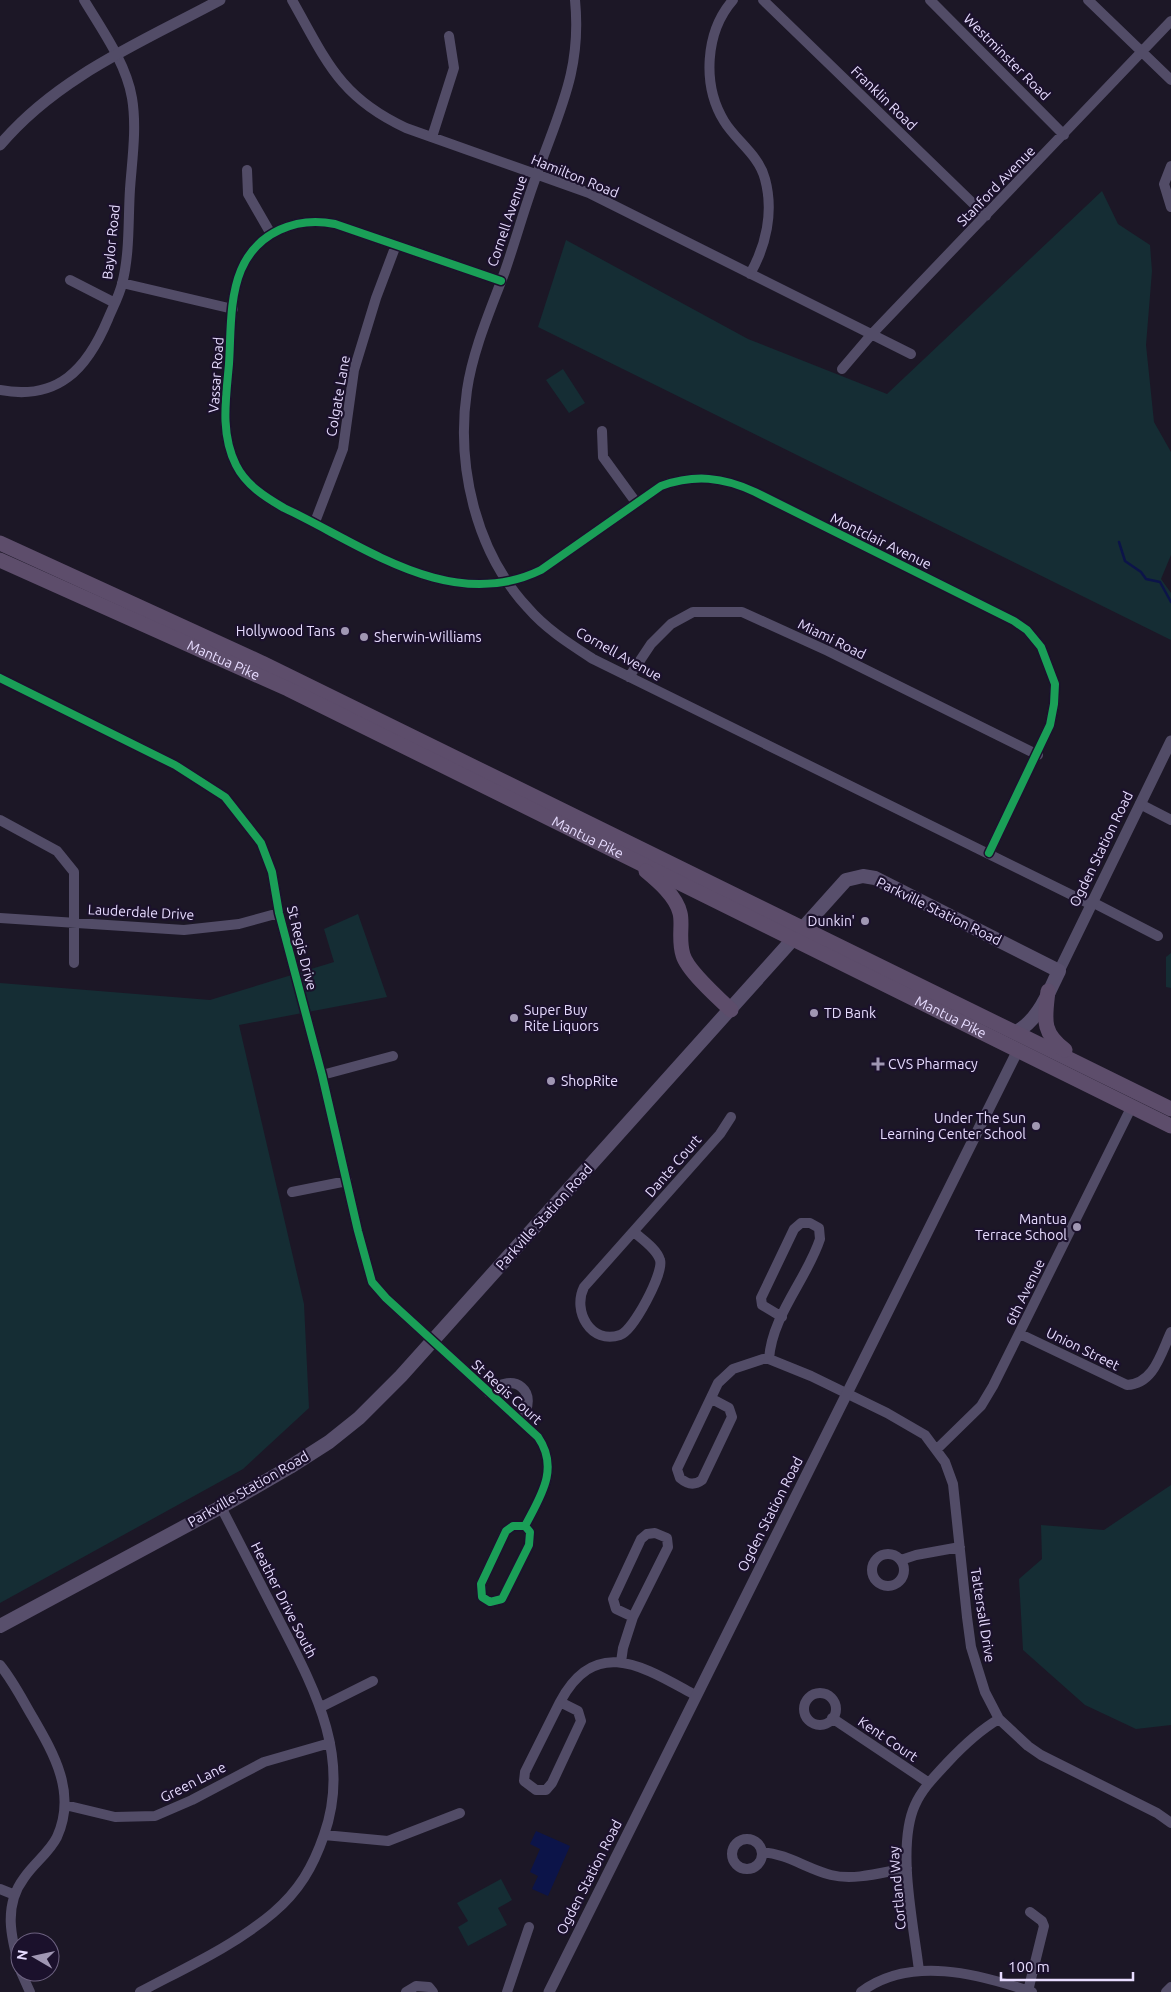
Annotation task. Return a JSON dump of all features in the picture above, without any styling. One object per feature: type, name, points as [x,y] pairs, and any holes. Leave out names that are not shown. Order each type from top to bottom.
[{"type":"main road","name":"Mantua Pike","points":[[0,543],[256,660],[524,789],[1018,1050],[1171,1126]]},
{"type":"main road","name":"Mantua Pike","points":[[0,560],[288,689],[632,859],[1016,1032],[1171,1109]]},
{"type":"main road","points":[[632,859],[671,895],[680,913],[679,933],[683,957],[704,984],[731,1010]]},
{"type":"main road","name":"Parkville Station Road","points":[[0,1626],[221,1507],[290,1467],[335,1436],[376,1402],[731,1010],[846,880],[863,876],[875,878],[1059,970]]},
{"type":"main road","points":[[1016,1032],[1027,1026],[1034,1018],[1059,970]]},
{"type":"main road","points":[[1048,992],[1047,1030],[1052,1039],[1063,1049],[1171,1104]]},
{"type":"street","name":"Baylor Road","points":[[0,390],[27,393],[40,391],[71,376],[93,350],[115,303],[122,283],[128,241],[134,109],[127,80],[116,55],[84,0]]},
{"type":"street","points":[[0,145],[34,109],[103,60],[220,0]]},
{"type":"street","name":"Hamilton Road","points":[[292,0],[316,46],[337,78],[355,96],[382,117],[589,193],[870,335],[912,354]]},
{"type":"street","name":"Cornell Avenue","points":[[574,0],[578,27],[572,74],[472,364],[467,389],[463,438],[469,486],[476,514],[489,548],[506,581],[527,608],[544,625],[578,650],[629,677],[1158,936]]},
{"type":"street","points":[[733,0],[717,28],[711,45],[709,70],[714,102],[725,122],[755,159],[765,178],[768,200],[765,239],[758,260],[750,274]]},
{"type":"street","name":"Franklin Road","points":[[763,0],[986,216]]},
{"type":"street","name":"Westminster Road","points":[[930,0],[1064,135]]},
{"type":"street","points":[[1088,0],[1171,80]]},
{"type":"street","name":"Stanford Avenue","points":[[842,369],[870,335],[1171,22]]},
{"type":"street","points":[[432,136],[454,68],[449,36]]},
{"type":"street","points":[[1171,166],[1164,184],[1171,207]]},
{"type":"street","points":[[247,170],[248,194],[271,234]]},
{"type":"street","name":"Vassar Road","points":[[501,281],[324,222],[293,224],[271,234],[248,256],[241,270],[233,309],[225,432],[229,450],[237,466],[248,482],[264,496],[411,571],[442,581],[480,585],[506,581]]},
{"type":"street","name":"Colgate Lane","points":[[315,522],[343,448],[354,370],[376,298],[396,245]]},
{"type":"street","points":[[70,280],[115,303]]},
{"type":"street","points":[[122,283],[233,309]]},
{"type":"street","points":[[602,431],[603,457],[636,501]]},
{"type":"street","name":"Montclair Avenue","points":[[506,581],[521,580],[541,570],[636,501],[660,486],[678,480],[698,477],[722,479],[736,483],[1014,621],[1027,630],[1041,646],[1055,684],[1054,704],[1050,725],[1038,755],[989,853]]},
{"type":"street","name":"Miami Road","points":[[629,677],[642,654],[660,633],[683,617],[693,612],[742,612],[828,651],[1038,755]]},
{"type":"street","name":"St Regis Drive","points":[[0,678],[175,765],[225,797],[253,831],[268,857],[279,913],[322,1075],[372,1282],[386,1298],[432,1341]]},
{"type":"street","name":"Ogden Station Road","points":[[1059,970],[1171,741]]},
{"type":"street","points":[[1140,804],[1171,820]]},
{"type":"street","points":[[0,820],[57,851],[74,872],[74,963]]},
{"type":"street","name":"Lauderdale Drive","points":[[0,918],[184,930],[239,924],[279,913]]},
{"type":"street","name":"Ogden Station Road","points":[[549,1992],[1018,1050]]},
{"type":"street","points":[[322,1075],[393,1056]]},
{"type":"street","name":"6th Avenue","points":[[937,1448],[981,1406],[1020,1334],[1132,1106]]},
{"type":"street","name":"Dante Court","points":[[634,1232],[657,1254],[660,1261],[659,1273],[632,1327],[619,1336],[603,1336],[589,1328],[584,1318],[580,1302],[582,1291],[720,1134],[731,1117]]},
{"type":"street","points":[[292,1192],[347,1181]]},
{"type":"street","points":[[712,1399],[729,1408],[732,1417],[702,1480],[698,1483],[688,1484],[680,1478],[677,1469],[718,1383],[734,1368],[752,1361],[769,1359],[772,1339],[820,1239],[819,1228],[810,1223],[801,1223],[794,1229],[761,1298],[762,1305],[782,1317]]},
{"type":"street","name":"Union Street","points":[[1020,1334],[1118,1382],[1135,1385],[1142,1382],[1150,1374],[1171,1332]]},
{"type":"street","name":"St Regis Court","points":[[432,1341],[544,1444],[549,1466],[544,1490],[525,1526]]},
{"type":"street","name":"Tattersall Drive","points":[[769,1359],[847,1394],[909,1425],[924,1435],[937,1448],[945,1462],[953,1484],[972,1647],[985,1692],[999,1719],[1028,1746],[1042,1755],[1150,1809],[1171,1823]]},
{"type":"street","points":[[489,1393],[504,1383],[512,1383],[523,1388],[528,1399],[528,1406],[520,1420]]},
{"type":"street","name":"Heather Drive South","points":[[140,1992],[223,1947],[255,1928],[275,1912],[311,1870],[330,1819],[335,1779],[330,1743],[321,1707],[221,1507]]},
{"type":"street","points":[[513,1526],[525,1526],[530,1532],[530,1545],[502,1599],[490,1602],[482,1597],[481,1584],[506,1530],[513,1526]]},
{"type":"street","points":[[621,1662],[622,1648],[633,1617],[667,1552],[668,1541],[659,1533],[647,1534],[641,1539],[613,1599],[616,1609],[633,1617]]},
{"type":"street","points":[[901,1560],[960,1547]]},
{"type":"street","points":[[560,1702],[578,1711],[581,1721],[549,1787],[542,1791],[536,1790],[526,1784],[524,1777],[560,1702],[572,1682],[584,1671],[600,1664],[621,1662],[640,1667],[696,1695]]},
{"type":"street","points":[[0,1665],[10,1677],[54,1754],[64,1784],[65,1804],[61,1825],[50,1848],[24,1878],[15,1895],[11,1910],[10,1932]]},
{"type":"street","points":[[321,1707],[373,1681]]},
{"type":"street","name":"Kent Court","points":[[832,1718],[929,1783]]},
{"type":"street","name":"Cortland Way","points":[[919,1972],[907,1868],[906,1838],[908,1826],[915,1805],[929,1783],[955,1755],[999,1719]]},
{"type":"street","name":"Green Lane","points":[[65,1804],[114,1817],[155,1816],[192,1800],[264,1762],[330,1743]]},
{"type":"street","points":[[324,1836],[388,1841],[460,1812]]},
{"type":"street","points":[[762,1852],[784,1855],[814,1870],[844,1877],[907,1868]]},
{"type":"street","points":[[0,1889],[15,1895]]},
{"type":"street","points":[[861,1992],[897,1976],[944,1970],[964,1973],[1030,1991],[1044,1926],[1042,1921],[1030,1912]]},
{"type":"street","points":[[507,1992],[529,1927]]},
{"type":"street","points":[[406,1992],[416,1986],[429,1987],[433,1992]]},
{"type":"street","points":[[1166,1992],[1171,1986]]},
{"type":"shaded area","points":[[1102,191],[1118,224],[1150,245],[1152,271],[1146,345],[1154,422],[1171,452],[1171,555],[1161,579],[1171,593],[1171,640],[538,327],[566,240],[748,339],[887,394]]},
{"type":"shaded area","points":[[563,369],[585,403],[569,413],[546,380]]},
{"type":"shaded area","points":[[358,914],[387,997],[239,1025],[304,1304],[309,1408],[243,1469],[0,1603],[0,983],[210,1000],[334,962],[324,929]]},
{"type":"shaded area","points":[[1171,953],[1171,988],[1166,987],[1166,957]]},
{"type":"shaded area","points":[[1171,1485],[1171,1725],[1136,1729],[1085,1705],[1023,1650],[1019,1579],[1042,1559],[1041,1525],[1104,1530]]},
{"type":"shaded area","points":[[536,1831],[570,1846],[548,1896],[532,1889],[538,1876],[530,1872],[540,1849],[530,1844]]},
{"type":"shaded area","points":[[501,1879],[512,1900],[498,1908],[507,1925],[468,1946],[458,1927],[468,1921],[457,1903]]},
{"type":"waterway","points":[[1119,542],[1125,561],[1141,572],[1146,579],[1160,582],[1171,602]]},
{"type":"cycle path","points":[[501,281],[335,224],[307,222],[293,225],[268,237],[257,246],[241,270],[232,305],[225,415],[231,453],[245,479],[263,495],[277,504],[376,555],[408,569],[441,579],[474,584],[507,581],[541,570],[661,486],[686,480],[720,480],[755,492],[1014,621],[1027,630],[1041,647],[1055,684],[1054,704],[1050,725],[989,853]]},
{"type":"cycle path","points":[[0,678],[175,765],[225,797],[261,843],[272,872],[279,913],[322,1075],[358,1231],[372,1282],[386,1298],[538,1437],[544,1449],[548,1472],[542,1494],[525,1526],[513,1526],[506,1531],[481,1584],[482,1597],[490,1602],[502,1599],[529,1545],[530,1532],[525,1526]]},
{"type":"place","name":"Hollywood Tans","points":[[345,631]]},
{"type":"place","name":"Sherwin-Williams","points":[[364,637]]},
{"type":"place","name":"Dunkin'","points":[[865,921]]},
{"type":"place","name":"TD Bank","points":[[814,1013]]},
{"type":"place","name":"Super Buy Rite Liquors","points":[[514,1018]]},
{"type":"place","name":"CVS Pharmacy","points":[[878,1064]]},
{"type":"place","name":"ShopRite","points":[[551,1081]]},
{"type":"place","name":"Under The Sun Learning Center School","points":[[1036,1126]]},
{"type":"place","name":"Mantua Terrace School","points":[[1077,1227]]}]
